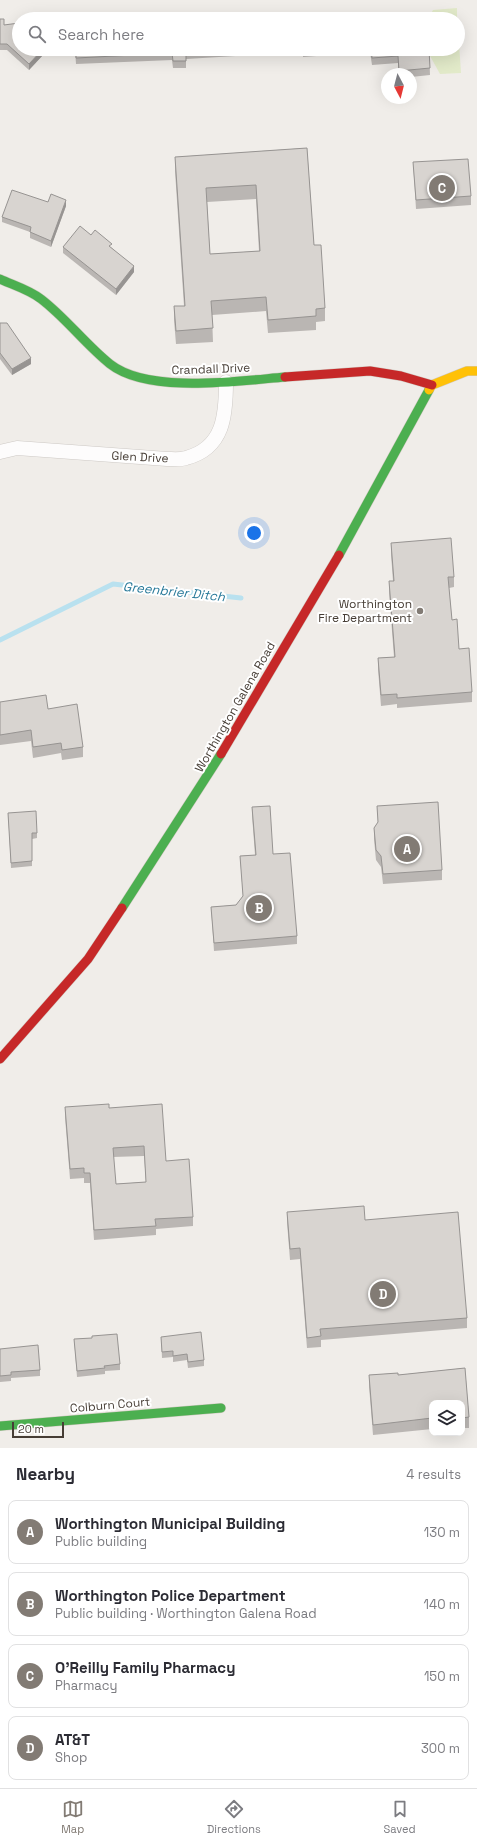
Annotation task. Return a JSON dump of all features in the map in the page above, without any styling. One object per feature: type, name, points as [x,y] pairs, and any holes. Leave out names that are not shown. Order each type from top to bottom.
[{"type":"street","name":"Crandall Drive","points":[[0,279],[40,298],[110,364],[141,378],[163,382],[226,382],[370,372],[392,373],[415,378],[432,385]]},
{"type":"street","points":[[432,385],[467,371],[477,371]]},
{"type":"street","name":"Glen Drive","points":[[0,452],[17,448],[167,459],[185,458],[201,451],[211,444],[219,433],[226,409],[226,382]]},
{"type":"street","name":"Worthington Galena Road","points":[[0,1059],[88,959],[212,770],[338,556],[432,385]]},
{"type":"street","name":"Colburn Court","points":[[0,1426],[221,1408]]},
{"type":"green space","points":[[457,8],[457,12],[432,12],[433,10]]},
{"type":"green space","points":[[430,56],[460,56],[461,73],[440,74]]},
{"type":"building","points":[[0,19],[4,19],[4,25],[12,24],[12,49],[7,44],[0,44]]},
{"type":"building","points":[[20,56],[36,56],[29,64]]},
{"type":"building","points":[[76,56],[114,56],[76,58]]},
{"type":"building","points":[[172,56],[186,56],[186,61],[173,61]]},
{"type":"building","points":[[372,56],[398,56],[372,58]]},
{"type":"building","points":[[398,56],[429,56],[430,68],[417,69],[417,68],[399,68]]},
{"type":"building","points":[[307,148],[314,245],[321,245],[325,308],[316,309],[316,316],[268,320],[266,297],[211,301],[213,328],[176,331],[174,306],[185,306],[175,157]],"holes":[[[256,185],[260,251],[210,254],[206,188]]]},
{"type":"building","points":[[468,159],[471,196],[416,200],[413,162]]},
{"type":"building","points":[[12,190],[48,202],[51,194],[66,200],[51,241],[30,232],[31,227],[2,217]]},
{"type":"building","points":[[80,226],[91,235],[95,230],[112,244],[109,246],[134,266],[116,289],[63,247]]},
{"type":"building","points":[[0,323],[7,323],[31,358],[12,369],[0,353]]},
{"type":"building","name":"Worthington Fire Department","points":[[451,538],[454,577],[448,577],[452,620],[457,619],[459,649],[469,648],[472,692],[397,698],[397,694],[381,695],[378,658],[395,657],[389,581],[394,581],[391,543]]},
{"type":"building","points":[[46,695],[48,709],[77,704],[83,747],[62,750],[61,743],[33,747],[31,730],[0,735],[0,702]]},
{"type":"building","points":[[438,802],[442,870],[383,874],[381,856],[376,850],[374,828],[378,822],[377,806]]},
{"type":"building","points":[[270,806],[273,854],[290,853],[297,936],[214,943],[211,907],[236,905],[243,896],[240,856],[256,855],[252,807]]},
{"type":"building","points":[[36,811],[37,833],[32,833],[32,861],[11,863],[8,813]]},
{"type":"building","points":[[109,1104],[109,1108],[162,1104],[166,1161],[189,1159],[193,1217],[155,1219],[156,1226],[94,1230],[90,1173],[84,1173],[84,1168],[70,1169],[65,1107]],"holes":[[[144,1146],[146,1182],[116,1184],[113,1148]]]},
{"type":"building","points":[[364,1206],[365,1220],[458,1212],[467,1318],[320,1329],[321,1336],[307,1338],[300,1248],[290,1249],[287,1212]]},
{"type":"building","points":[[201,1332],[204,1360],[188,1362],[187,1354],[173,1356],[173,1351],[162,1352],[161,1337]]},
{"type":"building","points":[[117,1334],[120,1364],[104,1366],[105,1368],[77,1371],[74,1339]]},
{"type":"building","points":[[38,1345],[40,1370],[11,1372],[11,1375],[0,1376],[0,1349]]},
{"type":"building","points":[[465,1368],[469,1417],[465,1418],[465,1400],[429,1400],[429,1418],[373,1425],[369,1375],[398,1373],[398,1375]]},
{"type":"waterway","name":"Greenbrier Ditch","points":[[0,640],[113,584],[241,598]]},
{"type":"traffic: fast","points":[[0,279],[27,290],[37,296],[59,314],[110,364],[127,373],[147,379],[194,383],[219,383],[285,377]]},
{"type":"traffic: fast","points":[[339,555],[429,390]]},
{"type":"traffic: fast","points":[[122,908],[221,754]]},
{"type":"traffic: fast","points":[[0,1426],[221,1408]]},
{"type":"traffic: slow","points":[[429,390],[432,385],[467,371],[477,371]]},
{"type":"traffic: jam","points":[[285,377],[370,371],[401,376],[432,385]]},
{"type":"traffic: jam","points":[[221,754],[339,555]]},
{"type":"traffic: jam","points":[[0,1059],[88,959],[122,908]]},
{"type":"place","name":"O'Reilly Family Pharmacy","points":[[442,188]]},
{"type":"place","name":"Worthington Fire Department","points":[[420,611]]},
{"type":"place","name":"Worthington Municipal Building","points":[[407,849]]},
{"type":"place","name":"Worthington Police Department","points":[[259,908]]},
{"type":"place","name":"AT&T","points":[[383,1294]]}]
